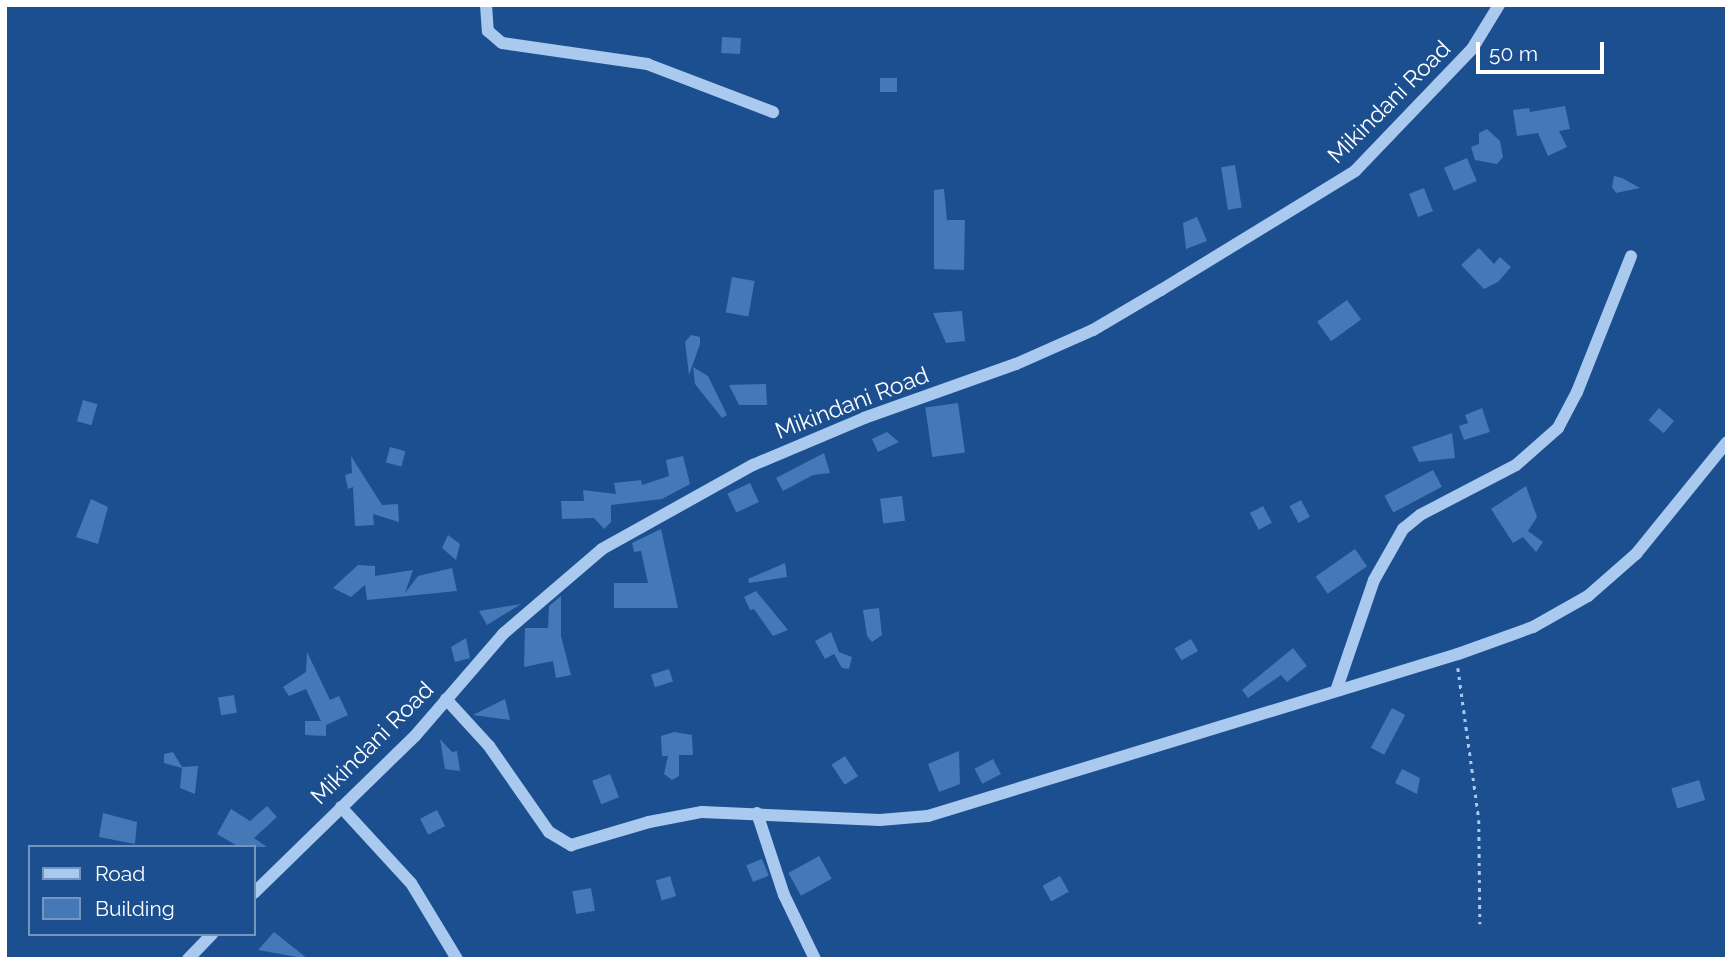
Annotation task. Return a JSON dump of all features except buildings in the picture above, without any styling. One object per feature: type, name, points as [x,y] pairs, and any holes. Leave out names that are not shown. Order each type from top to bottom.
[{"type":"street","points":[[486,5],[488,31],[502,43],[647,64],[773,112]]},
{"type":"street","name":"Mikindani Road","points":[[256,890],[415,736],[503,634],[602,549],[753,465],[839,429],[1016,364],[1093,330],[1355,171],[1472,49],[1499,5]]},
{"type":"street","points":[[1337,688],[1374,580],[1390,546],[1404,529],[1420,515],[1516,465],[1558,428],[1577,392],[1631,256]]},
{"type":"street","points":[[446,699],[474,727],[559,841],[571,845],[685,815],[757,813],[880,820],[956,810],[1337,688],[1458,654],[1533,627],[1588,596],[1636,554],[1727,442]]},
{"type":"street","points":[[341,807],[411,883],[457,959]]},
{"type":"street","points":[[757,813],[784,895],[816,959]]},
{"type":"street","points":[[188,959],[210,936]]},
{"type":"path","points":[[1458,654],[1479,820],[1480,924]]}]
